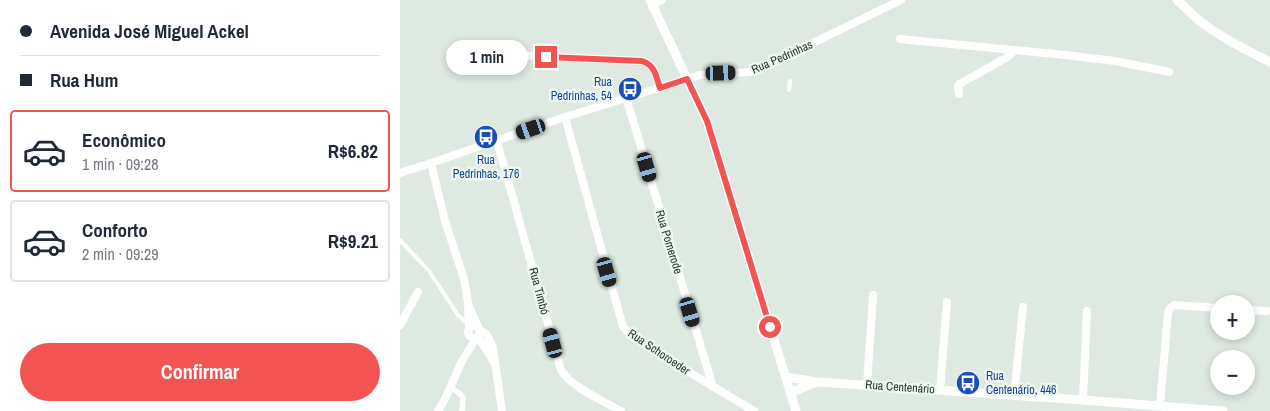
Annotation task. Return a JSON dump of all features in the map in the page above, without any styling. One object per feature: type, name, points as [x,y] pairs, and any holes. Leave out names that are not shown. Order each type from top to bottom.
[{"type":"street","points":[[662,0],[651,2],[707,121],[796,411]]},
{"type":"street","name":"Rua Pedrinhas","points":[[400,173],[626,97],[687,79],[706,74],[750,72],[901,0]]},
{"type":"street","points":[[1177,0],[1215,32],[1270,62]]},
{"type":"street","points":[[900,39],[1115,61],[1168,72]]},
{"type":"street","points":[[959,94],[958,85],[1006,58],[1013,50]]},
{"type":"street","points":[[450,52],[642,61],[649,63],[653,68],[660,88]]},
{"type":"street","name":"Rua Pomerode","points":[[626,97],[713,387]]},
{"type":"street","name":"Rua Schoroeder","points":[[565,117],[623,327],[633,337],[754,411]]},
{"type":"street","name":"Rua Timbó","points":[[496,141],[561,370],[572,383],[621,411]]},
{"type":"street","points":[[431,163],[445,221],[464,279],[471,338],[479,332]]},
{"type":"street","points":[[400,324],[418,292]]},
{"type":"street","points":[[866,385],[873,295]]},
{"type":"street","points":[[468,302],[479,332],[495,364],[502,411]]},
{"type":"street","points":[[940,390],[948,302]]},
{"type":"street","points":[[1160,406],[1170,308],[1174,306],[1210,308]]},
{"type":"street","points":[[1014,396],[1023,307]]},
{"type":"street","points":[[1255,310],[1267,311]]},
{"type":"street","points":[[1082,400],[1088,311]]},
{"type":"street","points":[[462,361],[469,329]]},
{"type":"street","points":[[438,411],[462,361],[479,332]]},
{"type":"street","name":"Rua Centenário","points":[[786,377],[816,382],[1223,411]]},
{"type":"street","name":"Rua Centenário","points":[[790,393],[816,382]]},
{"type":"street","points":[[450,387],[459,392],[463,398],[462,411]]},
{"type":"lane","points":[[789,90],[790,81]]},
{"type":"lane","points":[[400,240],[429,271],[469,329]]},
{"type":"place","name":"Rua Pedrinhas, 54","points":[[630,89]]},
{"type":"place","name":"Rua Pedrinhas, 176","points":[[486,137]]},
{"type":"place","name":"Rua Centenário, 446","points":[[968,383]]},
{"type":"route","points":[[546,57],[642,61],[649,63],[653,68],[660,88],[687,79],[707,121],[770,327]]}]
